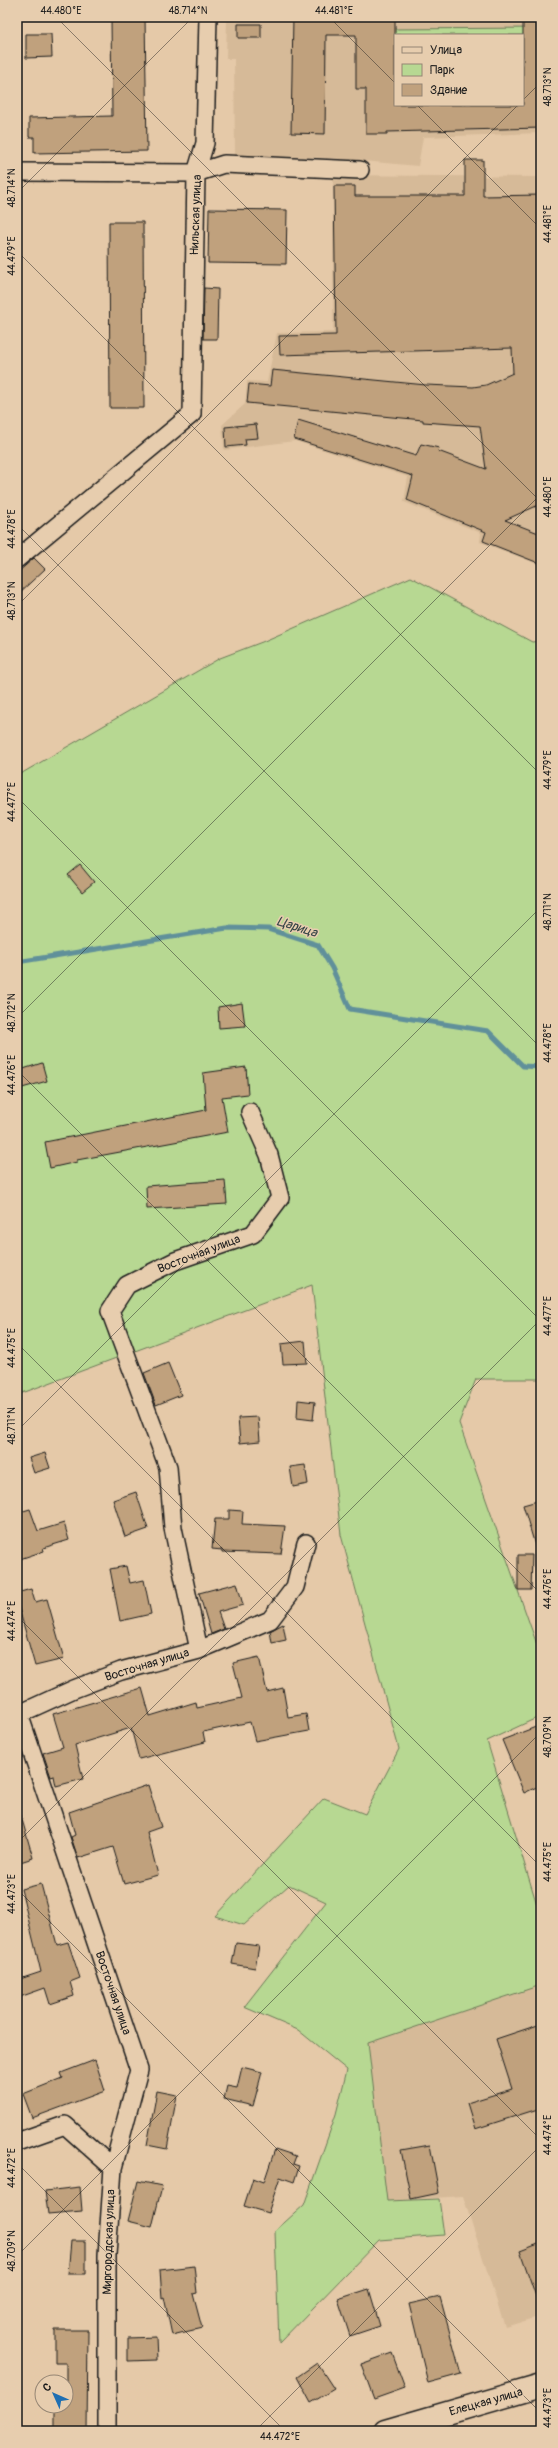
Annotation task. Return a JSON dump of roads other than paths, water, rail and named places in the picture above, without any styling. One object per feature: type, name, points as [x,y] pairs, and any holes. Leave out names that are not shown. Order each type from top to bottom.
[{"type":"main road","name":"Елецкая улица","points":[[385,2431],[541,2386]]},
{"type":"street","name":"Нильская улица","points":[[17,559],[192,414],[196,173],[205,142],[208,17]]},
{"type":"street","points":[[17,172],[196,173],[224,164],[360,170]]},
{"type":"street","name":"Восточная улица","points":[[113,2168],[139,2070],[19,1714],[74,1689],[121,1671],[199,1650],[172,1528],[168,1467],[110,1311],[127,1285],[175,1261],[253,1234],[280,1198],[269,1155],[250,1112]]},
{"type":"street","points":[[199,1650],[270,1620],[295,1587],[306,1543]]},
{"type":"street","points":[[17,2142],[65,2125],[113,2168]]},
{"type":"street","name":"Миргородская улица","points":[[108,2431],[107,2255],[113,2168]]},
{"type":"waterway","name":"Царица","points":[[17,962],[227,928],[268,929],[318,945],[332,968],[350,1009],[488,1031],[523,1066],[541,1067]]}]
